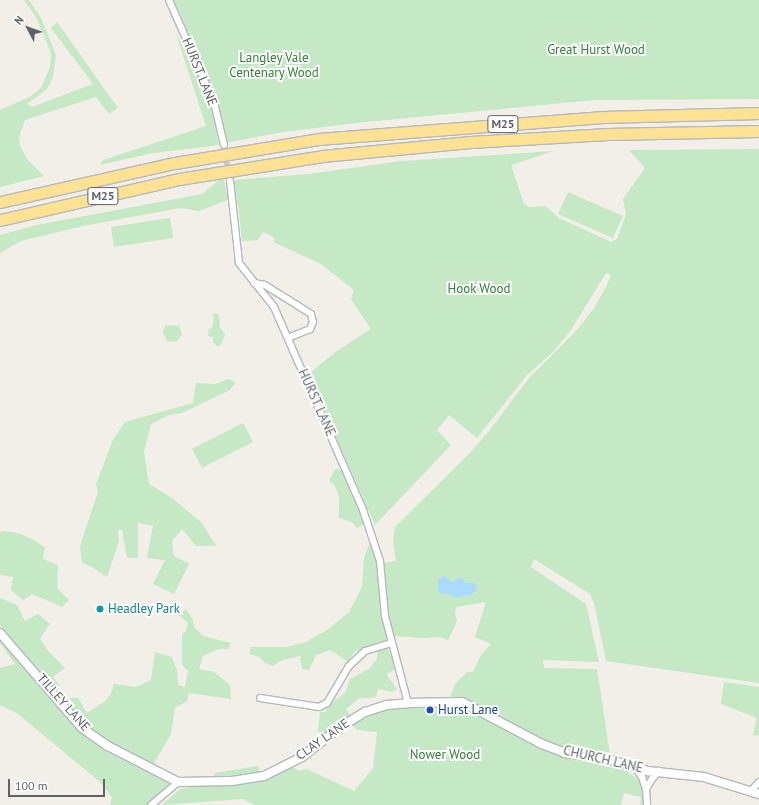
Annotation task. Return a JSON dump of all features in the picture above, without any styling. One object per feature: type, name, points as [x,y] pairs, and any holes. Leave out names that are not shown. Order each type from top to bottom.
[{"type":"highway","name":"M25","points":[[0,202],[175,163],[318,139],[603,117],[759,113]]},
{"type":"highway","name":"M25","points":[[0,220],[179,179],[322,156],[470,142],[608,134],[759,131]]},
{"type":"street","name":"HURST LANE","points":[[169,0],[214,102],[224,145]]},
{"type":"street","name":"HURST LANE","points":[[230,181],[239,263],[274,307],[363,510],[380,561],[385,616],[408,703]]},
{"type":"street","points":[[254,283],[265,285],[311,314],[313,322],[310,329],[288,338]]},
{"type":"street","name":"TILLEY LANE","points":[[0,633],[82,728],[108,746],[178,782]]},
{"type":"street","points":[[260,698],[320,707],[327,703],[349,666],[365,651],[392,642]]},
{"type":"street","name":"CHURCH LANE","points":[[408,703],[462,702],[542,744],[565,753],[611,760],[634,767],[660,772],[704,777],[755,793]]},
{"type":"street","name":"CLAY LANE","points":[[178,782],[232,781],[264,776],[302,757],[339,728],[365,712],[387,705],[408,703]]},
{"type":"street","points":[[634,767],[642,777],[646,789],[647,805]]},
{"type":"street","points":[[646,789],[652,779],[660,772]]},
{"type":"street","points":[[151,805],[178,782]]},
{"type":"street","points":[[755,793],[759,782]]},
{"type":"green space","points":[[24,0],[29,0],[41,18],[56,55],[53,77],[47,89],[27,104],[32,107],[93,84],[51,28],[57,22],[118,108],[109,114],[96,97],[25,120],[19,137],[20,146],[27,159],[44,176],[0,187],[0,110],[31,96],[41,88],[50,67],[51,53],[36,17]]},
{"type":"green space","name":"Langley Vale Centenary Wood","points":[[173,0],[759,0],[759,99],[595,100],[365,122],[284,132],[225,143],[219,108],[181,15]]},
{"type":"green space","points":[[175,31],[209,97],[219,145],[153,153],[100,165],[103,160],[206,126]]},
{"type":"green space","points":[[759,149],[759,683],[606,661],[594,603],[590,594],[534,559],[531,567],[586,604],[599,662],[543,660],[544,668],[597,669],[610,754],[583,753],[562,748],[506,720],[503,727],[546,750],[572,760],[617,766],[627,771],[642,783],[643,805],[640,805],[641,797],[624,793],[621,805],[255,805],[243,799],[162,805],[180,789],[194,786],[211,786],[215,773],[258,766],[261,779],[291,767],[300,771],[307,769],[354,791],[373,768],[377,732],[357,730],[351,723],[371,713],[412,705],[447,705],[455,684],[467,672],[473,672],[481,655],[491,644],[475,637],[486,602],[456,607],[455,614],[457,621],[448,640],[439,637],[425,638],[394,636],[388,613],[383,563],[396,561],[393,541],[395,527],[469,454],[489,431],[529,378],[576,331],[594,308],[611,275],[606,273],[571,330],[553,352],[527,375],[477,438],[449,415],[437,430],[451,445],[375,525],[308,374],[337,351],[371,329],[351,299],[354,290],[321,264],[273,242],[275,238],[263,232],[258,240],[242,241],[239,211],[233,180],[308,174],[401,161],[554,151],[511,165],[524,204],[530,207],[545,206],[559,218],[611,242],[617,239],[626,214],[623,199],[645,168],[629,150]],"holes":[[[449,581],[466,583],[471,595],[455,598],[447,593]]]},
{"type":"green space","points":[[219,180],[224,180],[228,200],[199,211],[180,208],[83,226],[21,241],[0,253],[0,235],[37,225],[202,194]]},
{"type":"green space","points":[[568,192],[623,216],[613,238],[558,214]]},
{"type":"green space","points":[[170,218],[173,238],[114,247],[111,227]]},
{"type":"green space","points":[[215,313],[219,315],[220,328],[225,334],[222,343],[218,347],[213,342],[213,337],[208,336],[209,328],[212,329],[214,317],[212,316]]},
{"type":"green space","points":[[165,325],[179,326],[182,335],[176,342],[167,341],[163,333]]},
{"type":"green space","points":[[229,379],[236,382],[230,390],[182,413],[169,415],[151,424],[144,452],[149,484],[172,498],[202,523],[216,546],[196,546],[182,529],[172,541],[174,556],[189,564],[174,594],[153,584],[165,560],[147,558],[153,526],[138,523],[138,558],[127,558],[122,530],[118,530],[119,541],[107,577],[92,567],[82,563],[80,546],[98,492],[96,484],[113,440],[125,422],[193,403],[196,383],[215,384]]},
{"type":"green space","points":[[243,423],[253,442],[202,468],[192,449]]},
{"type":"green space","points":[[336,468],[342,471],[361,513],[364,524],[357,528],[352,522],[339,518],[339,497],[335,486],[329,480]]},
{"type":"green space","points":[[6,531],[21,534],[34,540],[45,548],[43,559],[58,565],[57,588],[69,600],[62,607],[32,594],[23,600],[11,590],[13,577],[0,575],[0,532]]},
{"type":"green space","points":[[370,542],[375,556],[383,620],[388,634],[388,649],[396,669],[386,674],[397,689],[392,692],[378,689],[376,697],[358,699],[346,709],[350,715],[324,735],[318,731],[320,712],[326,712],[326,707],[345,693],[350,679],[370,668],[376,660],[378,652],[368,654],[356,650],[348,662],[330,650],[316,655],[309,670],[302,669],[300,656],[283,660],[272,666],[265,663],[259,657],[249,654],[251,647],[287,647],[306,642],[327,630],[349,612],[362,587],[364,558]]},
{"type":"green space","points":[[0,598],[17,605],[25,621],[38,614],[50,624],[40,639],[48,651],[65,668],[53,677],[60,686],[55,689],[0,625]]},
{"type":"green space","points":[[186,609],[192,618],[195,628],[203,636],[231,643],[228,649],[219,649],[203,656],[199,669],[214,672],[230,685],[231,699],[189,693],[187,701],[175,708],[171,734],[153,765],[111,744],[86,727],[64,702],[63,698],[78,698],[87,713],[104,702],[111,694],[114,684],[136,687],[151,680],[155,652],[172,657],[177,670],[178,685],[185,687],[188,671],[182,665],[182,634],[186,631],[188,623],[179,615]]},
{"type":"green space","points":[[0,637],[80,731],[100,745],[167,780],[169,785],[146,805],[110,805],[112,797],[100,782],[18,714],[0,705],[0,668],[15,664],[0,643]]},
{"type":"green space","points":[[724,682],[759,687],[759,736],[753,735],[757,718],[721,704]]},
{"type":"water","points":[[443,576],[453,582],[458,578],[462,578],[466,583],[475,583],[477,589],[471,595],[455,598],[447,593],[442,594],[438,591],[438,580]]},
{"type":"tunnel","points":[[225,153],[230,181]]},
{"type":"place","name":"Headley Park","points":[[100,609]]},
{"type":"place","name":"Hurst Lane","points":[[430,710]]},
{"type":"park label","name":"Great Hurst Wood","points":[[596,50]]},
{"type":"park label","name":"Hook Wood","points":[[479,289]]},
{"type":"park label","name":"Nower Wood","points":[[445,755]]}]
